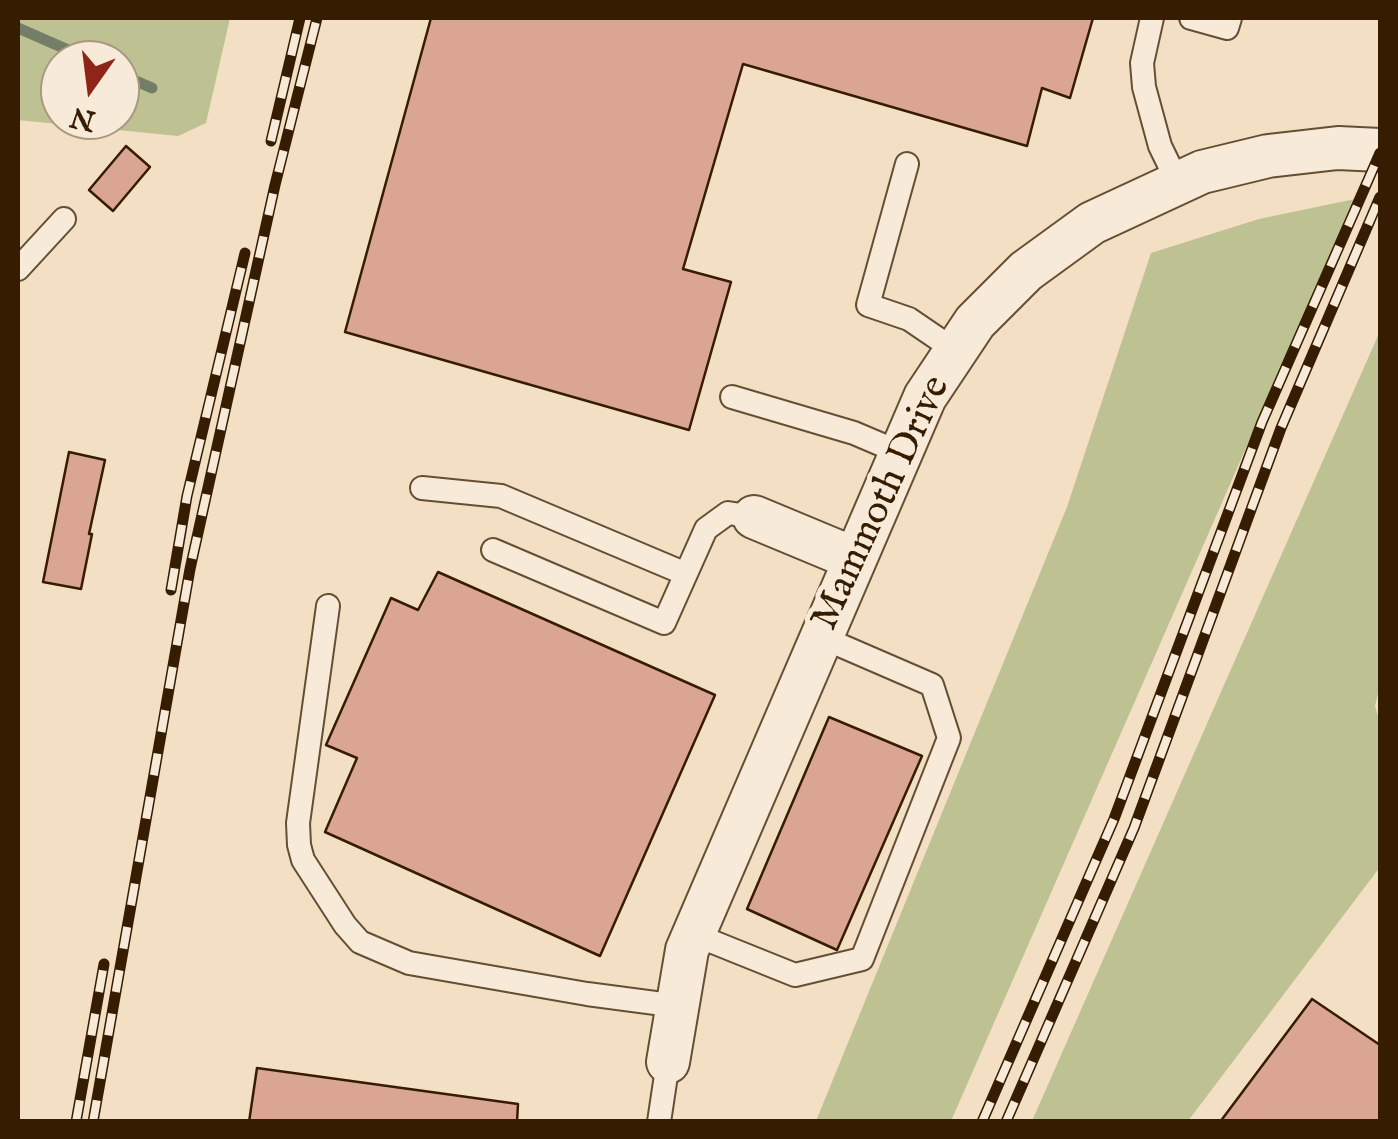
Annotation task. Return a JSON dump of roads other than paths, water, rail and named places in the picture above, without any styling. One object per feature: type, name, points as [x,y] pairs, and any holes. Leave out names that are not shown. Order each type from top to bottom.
[{"type":"street","name":"Mammoth Drive","points":[[668,1062],[693,934],[925,396],[975,322],[1026,271],[1092,224],[1202,172],[1268,156],[1338,148],[1380,150]]},
{"type":"street","points":[[754,516],[854,559]]},
{"type":"lane","points":[[1152,18],[1142,63],[1144,87],[1160,146],[1178,183]]},
{"type":"lane","points":[[1191,18],[1227,28],[1230,18]]},
{"type":"lane","points":[[906,164],[868,305],[909,320],[956,351]]},
{"type":"lane","points":[[18,269],[64,219]]},
{"type":"lane","points":[[732,397],[854,433],[901,453]]},
{"type":"lane","points":[[422,488],[501,496],[686,574]]},
{"type":"lane","points":[[493,550],[664,623],[706,529],[728,513],[754,516]]},
{"type":"lane","points":[[328,606],[298,823],[299,845],[303,860],[360,942],[409,963],[678,1006]]},
{"type":"lane","points":[[693,934],[795,975],[862,959],[949,738],[932,685],[821,638]]},
{"type":"lane","points":[[659,1122],[668,1062]]},
{"type":"waterway","points":[[18,28],[45,40]]},
{"type":"waterway","points":[[140,83],[152,88]]},
{"type":"railway","points":[[271,141],[300,18]]},
{"type":"railway","points":[[93,1122],[190,569],[275,185],[317,18]]},
{"type":"railway","points":[[982,1122],[1114,819],[1262,422],[1380,153]]},
{"type":"railway","points":[[1006,1122],[1134,828],[1281,428],[1380,197]]},
{"type":"railway","points":[[171,590],[187,496],[245,253]]},
{"type":"railway","points":[[76,1122],[104,964]]}]
